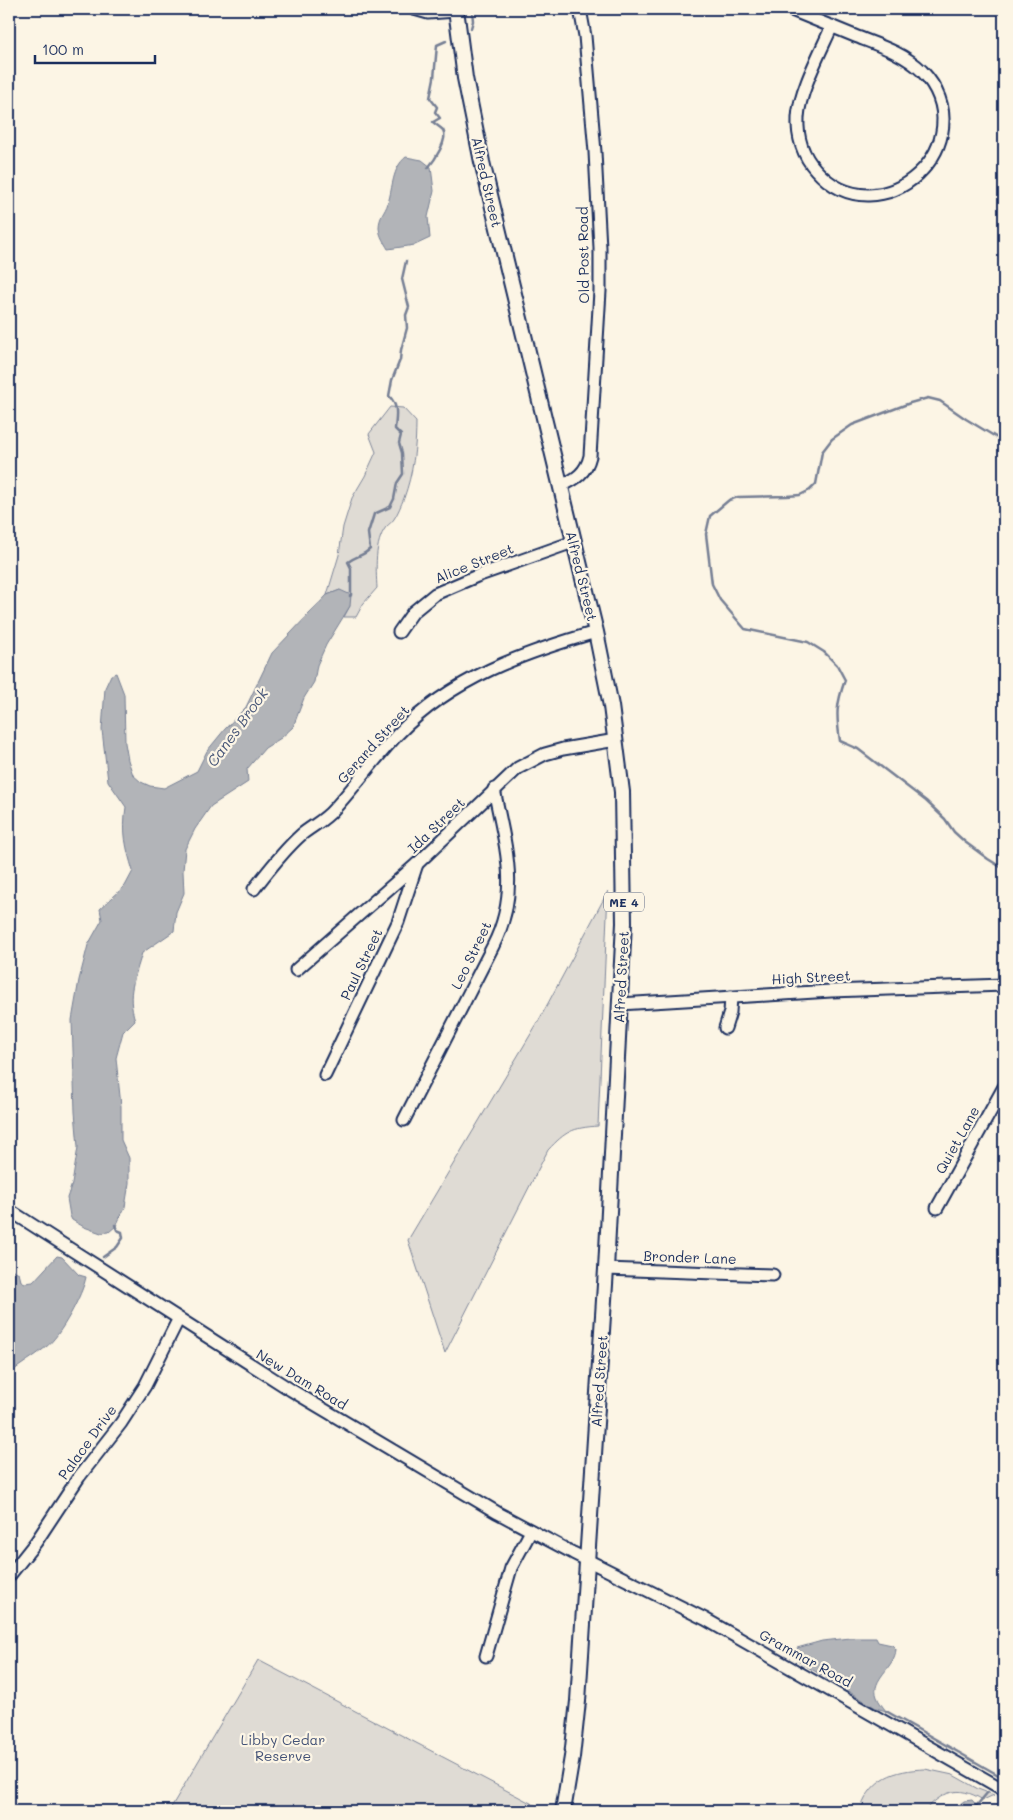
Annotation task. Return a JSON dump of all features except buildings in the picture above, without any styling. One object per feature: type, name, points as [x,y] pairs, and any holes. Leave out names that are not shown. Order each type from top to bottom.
[{"type":"main road","name":"Alfred Street","points":[[456,10],[466,78],[482,162],[596,632],[616,740],[622,792],[624,923],[606,1269],[578,1701],[563,1811]]},
{"type":"street","points":[[414,9],[428,13],[456,10]]},
{"type":"street","name":"Old Post Road","points":[[561,486],[573,481],[583,473],[588,465],[590,456],[600,291],[600,248],[595,154],[585,36],[580,9]]},
{"type":"street","points":[[789,9],[832,26],[887,49],[911,62],[921,70],[935,90],[940,102],[942,120],[940,139],[936,151],[922,172],[913,180],[895,190],[865,194],[836,186],[816,170],[802,148],[798,128],[799,108],[832,26]]},
{"type":"street","name":"Alice Street","points":[[399,632],[413,612],[435,594],[477,576],[574,542]]},
{"type":"street","name":"Gerard Street","points":[[254,890],[274,863],[301,836],[332,811],[398,734],[430,705],[470,679],[501,664],[596,632]]},
{"type":"street","name":"Ida Street","points":[[296,970],[418,863],[518,768],[545,754],[616,740]]},
{"type":"street","name":"Leo Street","points":[[404,1120],[493,946],[504,920],[509,896],[508,860],[494,789]]},
{"type":"street","name":"Paul Street","points":[[325,1075],[398,922],[418,863]]},
{"type":"street","name":"High Street","points":[[620,1004],[865,990],[1004,985]]},
{"type":"street","points":[[725,1028],[730,1012],[731,997]]},
{"type":"street","name":"Quiet Lane","points":[[936,1208],[1004,1087]]},
{"type":"street","name":"New Dam Road","points":[[9,1210],[290,1390],[531,1531],[588,1560]]},
{"type":"street","name":"Bronder Lane","points":[[606,1269],[772,1275]]},
{"type":"street","name":"Palace Drive","points":[[9,1576],[36,1542],[79,1477],[121,1423],[145,1386],[178,1320]]},
{"type":"street","points":[[486,1656],[511,1568],[531,1531]]},
{"type":"street","name":"Grammar Road","points":[[588,1560],[705,1619],[1004,1790]]},
{"type":"green space","points":[[390,407],[403,408],[416,422],[412,470],[399,509],[382,533],[379,541],[376,573],[377,588],[363,604],[356,617],[344,617],[350,606],[340,590],[327,595],[339,555],[343,527],[352,498],[376,452],[369,434]]},
{"type":"green space","points":[[608,891],[598,1126],[576,1129],[565,1135],[548,1150],[445,1353],[408,1240],[538,1022]]},
{"type":"green space","name":"Libby Cedar Reserve","points":[[258,1660],[542,1809],[542,1811],[169,1811]]},
{"type":"green space","points":[[925,1769],[953,1775],[978,1789],[994,1795],[983,1800],[974,1795],[958,1791],[944,1795],[924,1811],[862,1811],[861,1808],[871,1789],[878,1783],[903,1771]]},
{"type":"water","points":[[406,157],[422,160],[431,167],[434,191],[428,217],[430,238],[415,245],[388,249],[380,234],[379,224],[388,203],[395,172],[401,161]]},
{"type":"water","points":[[340,590],[351,595],[350,606],[326,645],[317,665],[314,682],[304,698],[293,727],[281,738],[265,748],[247,769],[248,782],[211,806],[195,829],[185,849],[184,893],[176,912],[174,931],[142,953],[131,994],[135,1020],[123,1032],[116,1058],[121,1106],[121,1140],[129,1158],[129,1183],[125,1207],[116,1226],[109,1232],[101,1233],[84,1227],[72,1220],[67,1198],[72,1184],[78,1147],[72,1020],[88,945],[102,920],[100,909],[125,886],[133,871],[125,840],[126,807],[108,781],[102,730],[105,688],[111,675],[116,673],[124,694],[125,743],[133,775],[141,782],[150,786],[164,788],[197,771],[207,751],[246,707],[272,653],[327,595]]},
{"type":"water","points":[[57,1256],[62,1257],[79,1275],[86,1277],[80,1294],[70,1315],[52,1342],[9,1374],[9,1268],[19,1273],[21,1281],[25,1283],[33,1282]]},
{"type":"water","points":[[876,1638],[878,1642],[892,1645],[896,1649],[895,1656],[880,1679],[876,1691],[878,1699],[886,1711],[876,1708],[798,1661],[794,1652],[797,1648],[822,1641]]},
{"type":"water","points":[[972,1800],[981,1811],[951,1811],[964,1801]]},
{"type":"waterway","name":"Canes Brook","points":[[471,28],[473,21],[472,9]]},
{"type":"waterway","name":"Canes Brook","points":[[428,168],[440,150],[444,139],[443,130],[433,122],[440,118],[435,112],[437,107],[430,98],[437,45],[446,41]]},
{"type":"waterway","name":"Canes Brook","points":[[350,596],[351,568],[348,562],[370,549],[368,533],[374,514],[390,507],[394,499],[397,483],[403,474],[402,453],[399,443],[401,435],[395,429],[396,407],[389,396],[407,328],[406,315],[409,307],[402,279],[406,261]]},
{"type":"waterway","points":[[1004,442],[940,401],[928,398],[910,403],[852,425],[832,439],[822,452],[816,484],[810,490],[800,495],[738,497],[729,500],[710,516],[706,534],[712,584],[720,600],[745,629],[808,642],[824,652],[837,665],[845,680],[838,710],[840,741],[858,749],[926,801],[965,842],[1004,869]]},
{"type":"waterway","name":"Canes Brook","points":[[103,1257],[117,1247],[123,1238],[122,1232],[117,1230],[115,1225]]},
{"type":"waterway","points":[[1004,1658],[1002,1673],[1004,1675]]},
{"type":"waterway","points":[[886,1711],[1000,1776],[1004,1771]]},
{"type":"waterway","points":[[972,1811],[988,1792]]}]
